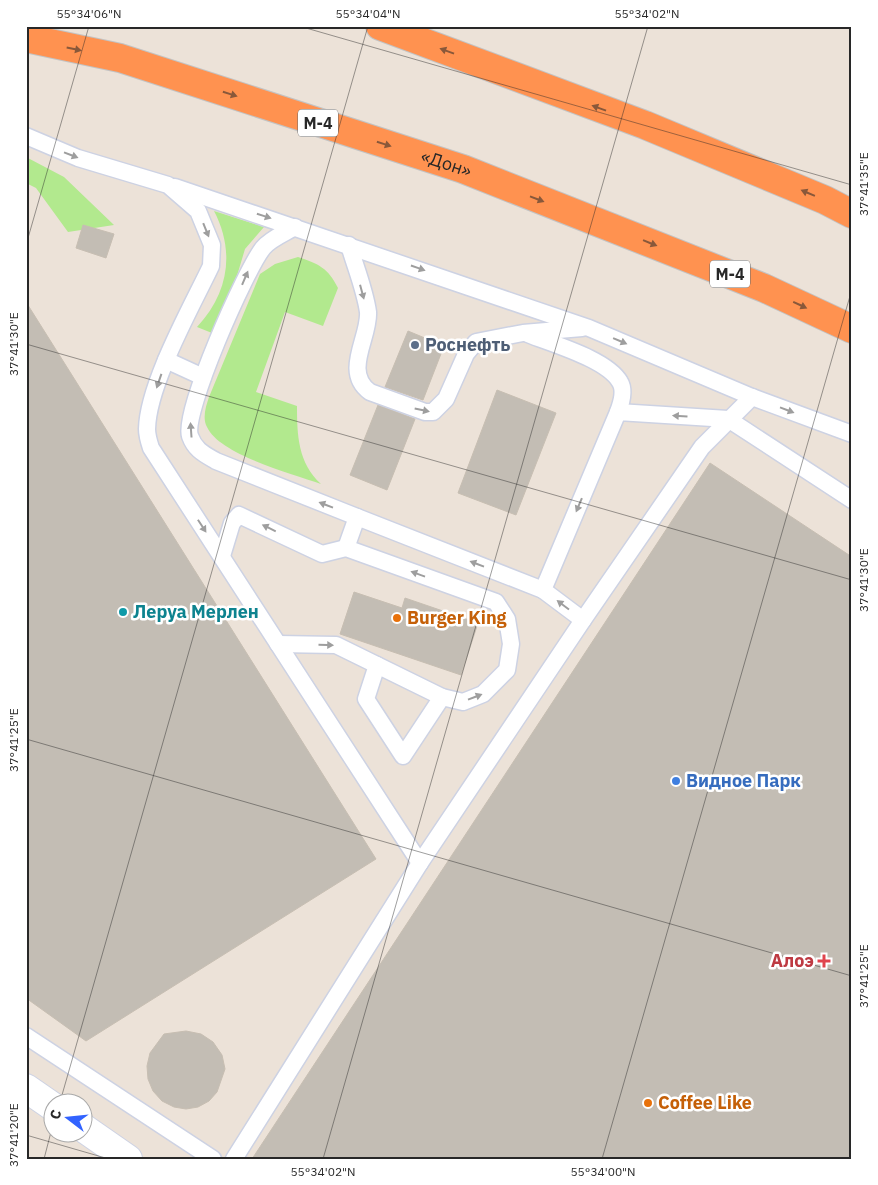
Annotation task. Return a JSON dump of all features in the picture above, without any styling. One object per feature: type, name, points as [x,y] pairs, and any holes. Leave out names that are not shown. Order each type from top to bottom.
[{"type":"highway","points":[[380,26],[645,125],[825,200],[852,214]]},
{"type":"highway","name":"«Дон»","points":[[26,38],[120,58],[463,169],[764,288],[852,329]]},
{"type":"main road","points":[[26,1088],[42,1099]]},
{"type":"main road","points":[[92,1134],[128,1159]]},
{"type":"lane","points":[[26,136],[78,158],[168,185],[295,227],[589,328],[752,397],[852,434]]},
{"type":"lane","points":[[168,185],[198,211],[212,245],[210,266],[166,360],[150,408],[147,430],[151,448],[420,863]]},
{"type":"lane","points":[[295,227],[265,245],[252,262],[203,377],[190,415],[189,434],[197,450],[216,461],[543,590],[583,620]]},
{"type":"lane","points":[[349,245],[368,313],[358,370],[363,387],[370,392],[425,412],[433,412],[446,399],[470,347],[476,342],[523,333],[589,328]]},
{"type":"lane","points":[[523,333],[607,367],[622,383],[622,399],[618,412],[543,590]]},
{"type":"lane","points":[[166,360],[203,377]]},
{"type":"lane","points":[[234,1159],[420,863],[583,620],[702,447],[752,397]]},
{"type":"lane","points":[[618,412],[728,419],[852,500]]},
{"type":"lane","points":[[222,556],[232,523],[239,515],[322,554],[346,548],[496,602],[508,619],[511,644],[507,670],[483,694],[462,702],[442,697],[336,645],[278,644]]},
{"type":"lane","points":[[346,548],[357,516]]},
{"type":"lane","points":[[377,664],[366,699],[404,756],[442,697]]},
{"type":"lane","points":[[26,1036],[213,1159]]},
{"type":"green space","points":[[26,157],[64,177],[114,225],[68,232],[36,188],[26,183]]},
{"type":"green space","points":[[214,211],[264,227],[245,249],[236,279],[212,333],[197,327],[208,314],[216,300],[222,286],[225,271],[225,241]]},
{"type":"green space","points":[[298,257],[312,262],[326,271],[338,288],[323,326],[285,312],[256,392],[297,406],[300,448],[303,458],[313,476],[321,484],[275,469],[226,446],[214,437],[207,427],[205,420],[209,397],[260,274],[275,264]]},
{"type":"building","points":[[83,225],[114,234],[106,258],[76,248]]},
{"type":"building","name":"Леруа Мерлен","points":[[26,302],[376,859],[86,1041],[26,998]]},
{"type":"building","points":[[408,331],[444,346],[423,400],[385,387]]},
{"type":"building","points":[[497,390],[556,413],[516,515],[458,493]]},
{"type":"building","points":[[378,405],[415,419],[387,490],[350,475]]},
{"type":"building","name":"Видное Парк","points":[[710,463],[852,557],[852,1159],[252,1159]]},
{"type":"building","points":[[354,592],[402,608],[405,598],[478,623],[461,675],[340,634]]},
{"type":"building","points":[[186,1031],[201,1034],[213,1042],[222,1055],[225,1069],[217,1092],[209,1101],[198,1107],[186,1109],[174,1107],[162,1101],[153,1091],[148,1079],[147,1066],[150,1053],[164,1034]]},
{"type":"place","name":"Роснефть","points":[[415,345]]},
{"type":"place","name":"Леруа Мерлен","points":[[123,612]]},
{"type":"place","name":"Burger King","points":[[397,618]]},
{"type":"place","name":"Видное Парк","points":[[676,781]]},
{"type":"place","name":"Алоэ","points":[[824,961]]},
{"type":"place","name":"Coffee Like","points":[[648,1103]]}]
